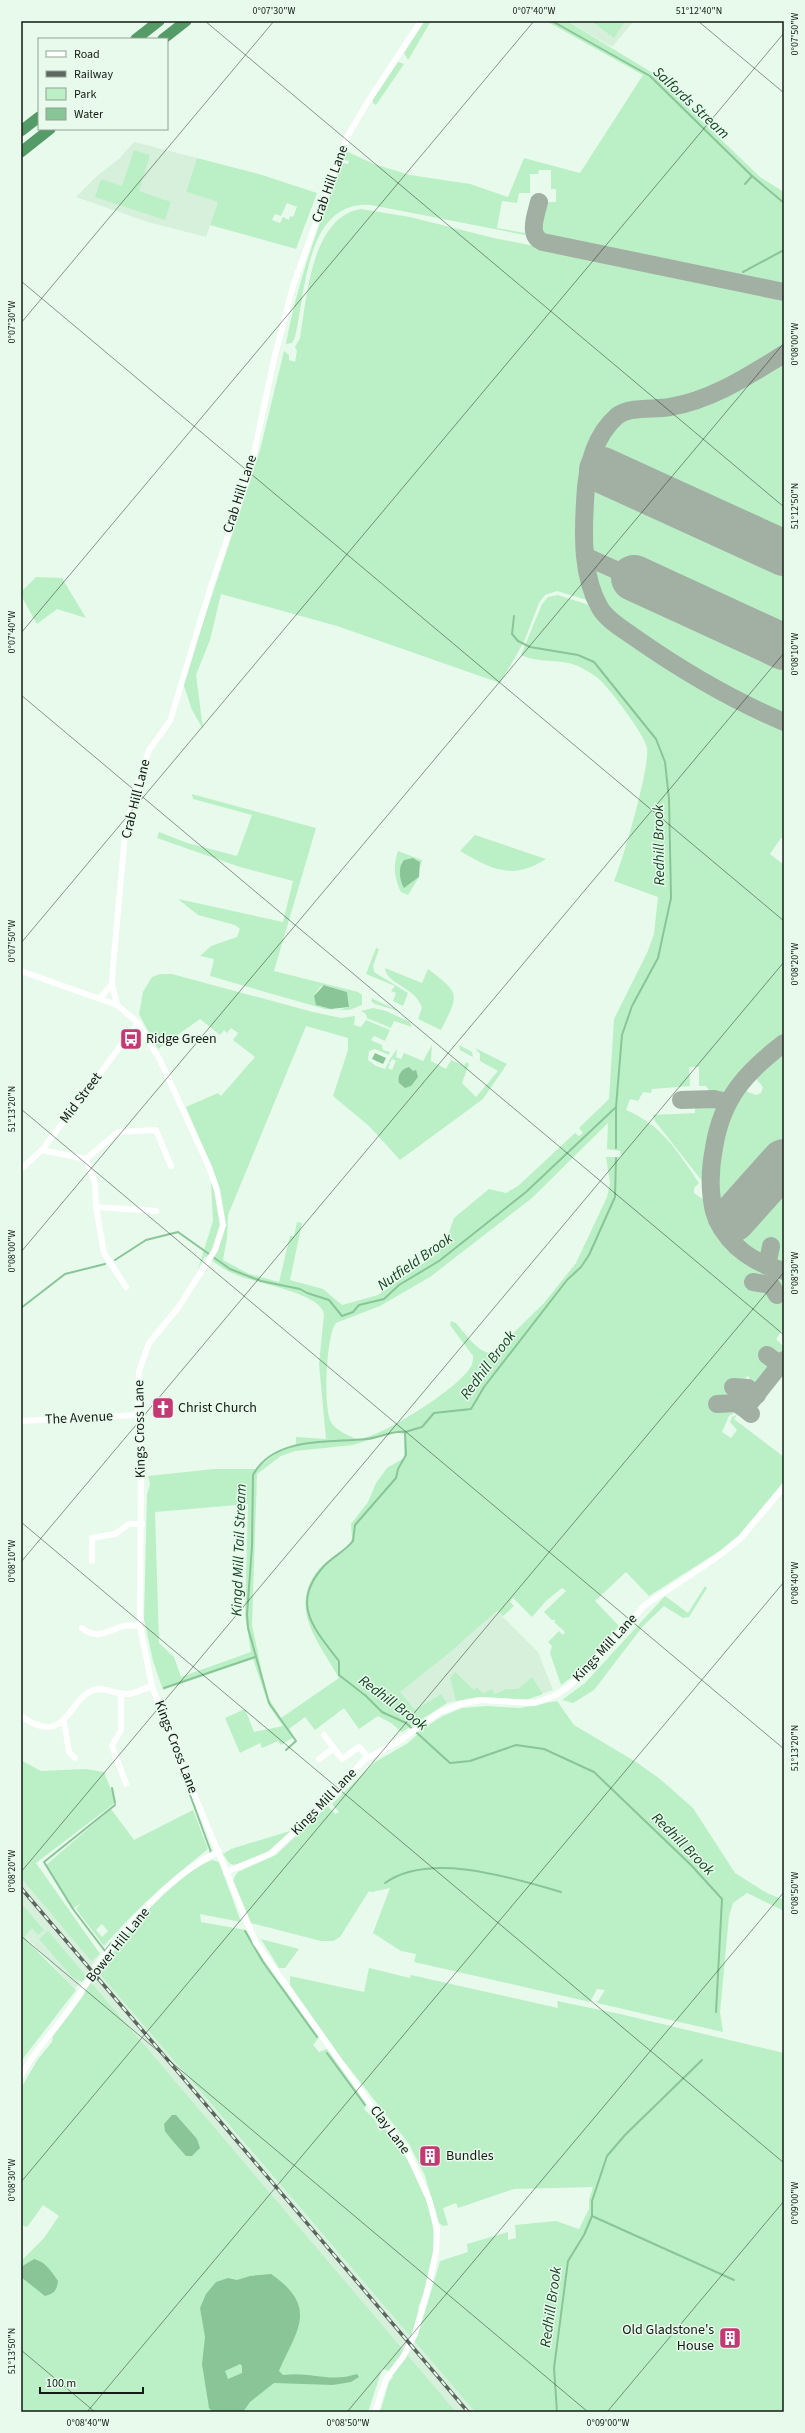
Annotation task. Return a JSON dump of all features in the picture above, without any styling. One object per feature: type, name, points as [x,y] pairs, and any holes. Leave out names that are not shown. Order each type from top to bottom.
[{"type":"highway","points":[[137,38],[159,21]]},
{"type":"highway","points":[[164,38],[186,21]]},
{"type":"highway","points":[[21,131],[38,118]]},
{"type":"highway","points":[[21,152],[49,130]]},
{"type":"street","name":"Crab Hill Lane","points":[[117,1005],[112,984],[125,834],[136,789],[149,750],[170,721],[211,586],[250,472],[273,364],[293,286],[347,137],[367,103],[421,21]]},
{"type":"street","name":"Kings Cross Lane","points":[[21,971],[117,1005],[138,1023],[160,1060],[212,1174],[217,1190],[222,1225],[215,1250],[178,1308],[159,1330],[144,1355],[139,1371],[138,1414],[141,1449],[142,1524],[140,1626],[152,1686],[180,1761],[219,1851],[226,1872]]},
{"type":"street","points":[[100,998],[112,984]]},
{"type":"street","name":"Mid Street","points":[[21,1169],[42,1150],[138,1023]]},
{"type":"street","points":[[86,1159],[118,1132],[156,1130],[171,1166]]},
{"type":"street","points":[[42,1150],[86,1159]]},
{"type":"street","points":[[86,1159],[95,1183],[96,1207],[104,1252],[126,1287]]},
{"type":"street","points":[[96,1207],[156,1211]]},
{"type":"street","name":"The Avenue","points":[[21,1421],[138,1414]]},
{"type":"street","name":"Kings Mill Lane","points":[[226,1872],[256,1862],[279,1848],[326,1803],[368,1757],[408,1734],[440,1712],[461,1704],[484,1700],[535,1703],[556,1695],[568,1687],[583,1674],[646,1605],[716,1558],[740,1539],[784,1486]]},
{"type":"street","points":[[92,1560],[92,1538],[115,1534],[129,1524],[142,1524]]},
{"type":"street","points":[[82,1628],[88,1633],[97,1635],[110,1633],[124,1626],[140,1626]]},
{"type":"street","points":[[21,1716],[33,1725],[48,1727],[64,1721],[83,1696],[98,1689],[129,1694],[152,1686]]},
{"type":"street","points":[[121,1693],[121,1730],[112,1746],[126,1784]]},
{"type":"street","points":[[64,1721],[69,1752],[75,1758]]},
{"type":"street","points":[[324,1735],[347,1764]]},
{"type":"street","points":[[342,1759],[357,1747],[361,1748],[368,1757]]},
{"type":"street","points":[[319,1759],[334,1748]]},
{"type":"street","name":"Bower Hill Lane","points":[[21,2076],[31,2058],[72,2005],[105,1956],[125,1932],[156,1898],[190,1869],[219,1851]]},
{"type":"street","name":"Clay Lane","points":[[226,1872],[256,1943],[372,2107],[406,2149],[429,2198],[436,2229],[436,2252],[428,2285],[415,2334],[403,2357],[386,2379],[375,2412]]},
{"type":"shaded area","points":[[567,21],[634,21],[612,47]]},
{"type":"shaded area","points":[[134,142],[197,158],[186,192],[218,202],[206,237],[148,222],[76,197],[97,176],[120,158]]},
{"type":"shaded area","points":[[497,1611],[538,1652],[553,1690],[511,1700],[472,1697],[447,1703],[435,1698],[415,1711],[399,1692],[448,1654]]},
{"type":"shaded area","points":[[21,1847],[100,1954],[75,1989],[21,1931]]},
{"type":"shaded area","points":[[98,1972],[475,2412],[456,2412],[374,2318],[90,1981]]},
{"type":"green space","points":[[424,21],[431,21],[408,60],[404,53]]},
{"type":"green space","points":[[546,21],[567,21],[651,72],[760,177],[784,192],[784,288],[631,258],[542,238],[540,237],[546,202],[556,202],[556,189],[551,189],[551,170],[539,170],[538,174],[530,174],[530,193],[519,193],[517,203],[502,201],[497,228],[525,233],[525,235],[371,205],[349,207],[333,217],[321,233],[312,253],[306,275],[295,337],[292,343],[286,344],[296,298],[318,230],[342,163],[348,164],[349,161],[343,160],[346,151],[374,164],[410,175],[470,184],[508,197],[524,158],[580,173],[643,75]]},
{"type":"green space","points":[[591,21],[625,21],[614,38]]},
{"type":"green space","points":[[398,62],[404,64],[376,105],[373,103],[373,99]]},
{"type":"green space","points":[[134,150],[150,155],[139,191],[171,202],[165,220],[95,197],[101,179],[122,186]]},
{"type":"green space","points":[[197,158],[259,174],[317,193],[296,249],[210,225],[218,202],[186,192]],"holes":[[[287,203],[297,207],[293,217],[290,216],[289,220],[283,217],[280,223],[272,220],[275,214],[281,216]]]},
{"type":"green space","points":[[361,209],[410,217],[494,238],[784,295],[784,349],[743,374],[710,391],[680,400],[642,403],[624,407],[610,417],[595,439],[584,468],[581,483],[579,547],[590,598],[587,600],[557,591],[545,595],[539,603],[524,642],[500,683],[337,626],[221,594],[210,640],[196,675],[203,729],[192,710],[183,683],[260,450],[284,351],[289,355],[289,360],[295,362],[297,351],[295,347],[300,338],[305,302],[314,262],[331,227],[344,215]]},
{"type":"green space","points":[[784,359],[784,717],[729,691],[712,681],[623,625],[608,613],[599,597],[592,572],[588,520],[590,495],[597,460],[607,439],[621,419],[686,409],[737,388]]},
{"type":"green space","points":[[36,577],[62,578],[86,618],[57,609],[37,624],[23,599],[21,592]]},
{"type":"green space","points":[[558,595],[589,605],[605,621],[664,662],[737,705],[784,726],[784,839],[781,838],[770,854],[784,865],[784,1036],[743,1071],[727,1093],[715,1094],[712,1093],[706,1086],[699,1086],[699,1067],[689,1067],[690,1086],[652,1089],[651,1093],[643,1092],[638,1101],[630,1099],[626,1110],[650,1123],[668,1140],[684,1161],[699,1183],[694,1188],[694,1193],[707,1202],[714,1232],[727,1250],[743,1261],[759,1269],[776,1274],[771,1281],[753,1280],[751,1284],[766,1287],[778,1298],[781,1294],[775,1284],[782,1275],[784,1276],[784,1328],[776,1339],[784,1347],[784,1352],[780,1357],[766,1352],[764,1357],[773,1364],[773,1366],[766,1376],[763,1374],[761,1377],[764,1380],[756,1391],[752,1389],[749,1376],[746,1377],[743,1385],[731,1386],[733,1389],[743,1390],[753,1395],[744,1406],[737,1399],[721,1402],[716,1400],[713,1403],[717,1408],[733,1405],[742,1409],[729,1416],[722,1432],[731,1438],[737,1430],[730,1422],[732,1417],[738,1414],[734,1419],[784,1457],[784,1481],[739,1535],[721,1550],[649,1596],[626,1572],[595,1601],[619,1626],[579,1672],[561,1685],[550,1653],[552,1646],[548,1642],[559,1631],[563,1635],[565,1632],[554,1622],[556,1620],[552,1620],[544,1612],[566,1591],[562,1588],[547,1600],[532,1617],[513,1598],[510,1602],[514,1606],[503,1616],[497,1611],[448,1654],[400,1692],[415,1710],[441,1694],[447,1703],[402,1732],[391,1723],[378,1716],[359,1729],[344,1708],[315,1730],[305,1717],[289,1729],[294,1737],[281,1745],[278,1741],[262,1748],[260,1743],[240,1753],[225,1718],[245,1709],[254,1732],[283,1726],[269,1706],[253,1659],[163,1690],[153,1661],[144,1619],[147,1494],[150,1485],[148,1476],[214,1469],[256,1469],[278,1452],[296,1445],[296,1437],[326,1439],[319,1364],[324,1314],[320,1307],[312,1300],[233,1273],[205,1256],[198,1269],[213,1221],[211,1183],[217,1180],[186,1107],[218,1093],[221,1096],[255,1057],[233,1040],[238,1033],[231,1028],[227,1033],[224,1030],[220,1035],[200,1019],[158,1049],[139,1014],[143,992],[152,977],[160,974],[172,974],[313,1012],[341,1018],[355,1016],[354,1025],[361,1027],[366,1020],[390,1030],[385,1041],[374,1036],[371,1040],[382,1045],[383,1050],[390,1052],[389,1055],[375,1049],[369,1051],[368,1060],[376,1066],[385,1069],[388,1063],[390,1064],[388,1068],[392,1070],[396,1061],[392,1059],[390,1063],[388,1062],[397,1049],[396,1057],[401,1059],[404,1053],[423,1061],[432,1045],[431,1061],[446,1069],[451,1060],[464,1066],[466,1062],[469,1064],[462,1083],[476,1097],[498,1071],[480,1061],[480,1054],[475,1048],[507,1064],[483,1099],[400,1160],[369,1126],[333,1096],[348,1050],[348,1038],[306,1026],[228,1215],[227,1238],[223,1260],[249,1274],[279,1282],[290,1236],[294,1236],[297,1222],[302,1223],[290,1280],[323,1289],[342,1305],[378,1295],[434,1256],[447,1238],[454,1218],[489,1189],[506,1193],[518,1186],[575,1133],[579,1136],[583,1133],[579,1128],[609,1099],[614,1019],[647,953],[654,934],[658,897],[614,881],[629,835],[647,758],[647,748],[640,733],[612,694],[594,675],[573,664],[528,658],[521,655],[542,604],[548,597]],"holes":[[[608,1123],[607,1149],[620,1151],[621,1157],[606,1157],[610,1183],[607,1197],[576,1263],[544,1303],[493,1353],[477,1347],[456,1323],[451,1321],[450,1325],[473,1356],[473,1362],[463,1377],[451,1388],[418,1411],[383,1431],[368,1437],[357,1439],[336,1428],[331,1422],[329,1415],[326,1388],[330,1342],[336,1323],[380,1306],[430,1277],[532,1198]],[[395,1432],[404,1434],[404,1458],[387,1468],[376,1483],[368,1502],[351,1524],[352,1538],[347,1547],[319,1569],[310,1583],[306,1597],[306,1611],[310,1625],[315,1638],[339,1678],[281,1718],[267,1696],[252,1625],[257,1474],[281,1456],[295,1451],[353,1445]],[[248,1504],[245,1615],[251,1652],[181,1677],[174,1657],[159,1643],[155,1512]]]},
{"type":"green space","points":[[192,794],[316,828],[274,971],[358,992],[362,995],[362,1005],[349,1010],[339,1010],[349,1007],[347,992],[326,985],[320,987],[314,996],[319,1006],[335,1009],[325,1009],[210,976],[214,959],[200,956],[211,946],[237,937],[240,929],[235,925],[198,915],[178,899],[283,922],[293,881],[240,867],[157,838],[159,832],[187,843],[237,856],[252,815],[193,799]]},
{"type":"green space","points":[[475,835],[546,859],[523,870],[512,871],[492,867],[460,851]]},
{"type":"green space","points":[[398,851],[422,860],[421,868],[420,862],[416,859],[404,860],[401,863],[402,875],[407,886],[419,877],[408,895],[401,892],[396,877],[395,861]]},
{"type":"green space","points":[[376,948],[379,949],[373,966],[374,972],[408,993],[403,1006],[393,1001],[396,993],[391,991],[395,986],[366,974]]},
{"type":"green space","points":[[385,968],[422,983],[428,969],[446,984],[454,995],[451,1009],[441,1030],[418,1019],[422,1008],[418,1001],[414,995],[387,974]]},
{"type":"green space","points":[[372,998],[402,1012],[375,1004],[371,1001]]},
{"type":"green space","points":[[373,1008],[386,1011],[410,1022],[412,1027],[394,1021],[391,1028],[367,1018],[366,1014],[361,1011]]},
{"type":"green space","points":[[459,1045],[472,1052],[473,1057],[460,1050]]},
{"type":"green space","points":[[784,1049],[784,1265],[770,1261],[772,1257],[773,1244],[769,1246],[767,1260],[732,1233],[724,1221],[719,1207],[715,1175],[724,1125],[737,1098],[741,1099],[738,1096],[743,1090],[756,1095],[761,1093],[763,1087],[757,1080],[756,1074]]},
{"type":"green space","points":[[711,1102],[716,1105],[718,1109],[712,1128],[705,1177],[702,1181],[655,1121],[653,1115],[695,1113],[695,1103]]},
{"type":"green space","points":[[705,1586],[707,1588],[689,1617],[683,1618],[664,1606],[643,1626],[594,1690],[573,1703],[562,1700],[585,1683],[665,1596],[688,1613]]},
{"type":"green space","points":[[455,1672],[474,1690],[477,1687],[483,1693],[492,1689],[495,1694],[506,1689],[518,1689],[532,1677],[543,1694],[526,1700],[478,1697],[456,1701],[450,1678]]},
{"type":"green space","points":[[557,1701],[574,1725],[636,1762],[660,1779],[693,1808],[735,1873],[767,1893],[784,1900],[784,1911],[747,1893],[733,1903],[729,1916],[720,2012],[723,2032],[597,2003],[605,1990],[597,1989],[590,2002],[414,1962],[416,1954],[401,1951],[373,1933],[390,1888],[372,1892],[369,1891],[340,1937],[333,1941],[321,1941],[251,1923],[233,1885],[234,1878],[238,1872],[276,1855],[328,1806],[335,1814],[339,1812],[332,1804],[375,1762],[408,1743],[418,1734],[417,1732],[443,1716],[462,1708],[487,1706],[520,1708]]},
{"type":"green space","points":[[21,1760],[41,1771],[85,1769],[104,1772],[116,1802],[36,1863],[100,1954],[91,1961],[21,1878]]},
{"type":"green space","points":[[111,1809],[134,1840],[193,1810],[208,1849],[153,1895],[104,1946],[76,1909],[81,1903],[73,1909],[46,1865]],"holes":[[[102,1924],[108,1931],[102,1937],[96,1930]]]},
{"type":"green space","points":[[290,1831],[288,1837],[275,1848],[240,1863],[234,1865],[229,1863],[223,1854],[231,1849]]},
{"type":"green space","points":[[212,1860],[219,1862],[241,1922],[200,1914],[201,1922],[246,1930],[266,1964],[319,2037],[313,2045],[319,2052],[327,2049],[367,2104],[364,2109],[375,2120],[380,2131],[386,2129],[395,2141],[412,2168],[419,2183],[430,2212],[434,2243],[431,2268],[418,2309],[424,2315],[440,2261],[468,2252],[467,2244],[508,2232],[508,2240],[516,2238],[515,2225],[556,2221],[579,2229],[589,2209],[589,2200],[593,2187],[514,2189],[458,2208],[456,2203],[443,2208],[448,2225],[443,2226],[439,2223],[425,2176],[409,2144],[342,2059],[290,1985],[290,1976],[364,1992],[369,1968],[410,1978],[411,1975],[558,2008],[557,2001],[620,2014],[784,2053],[784,2412],[475,2412],[98,1972],[135,1925],[164,1894],[179,1880]]},
{"type":"green space","points":[[21,1903],[44,1930],[38,1935],[32,1928],[25,1936],[29,1943],[76,1990],[21,2061]]},
{"type":"green space","points":[[48,1931],[87,1977],[82,1982],[72,1977],[39,1939]]},
{"type":"green space","points":[[261,1939],[299,1949],[285,1968],[279,1968]]},
{"type":"green space","points":[[90,1981],[456,2412],[380,2412],[389,2382],[393,2377],[387,2370],[382,2369],[368,2412],[21,2412],[21,2261],[44,2238],[59,2216],[43,2205],[28,2226],[26,2227],[21,2224],[21,2088],[38,2059],[52,2042],[53,2036],[83,1996]]},
{"type":"water","points":[[413,858],[420,862],[419,877],[404,888],[400,877],[400,869],[404,860]]},
{"type":"water","points":[[324,985],[347,992],[349,1007],[331,1009],[316,1005],[314,996]]},
{"type":"water","points":[[375,1053],[386,1058],[383,1064],[372,1059]]},
{"type":"water","points":[[409,1067],[413,1071],[416,1070],[418,1077],[411,1086],[405,1088],[399,1083],[399,1078],[400,1073]]},
{"type":"water","points":[[172,2115],[176,2115],[197,2139],[200,2148],[192,2156],[186,2156],[165,2131],[164,2124]]},
{"type":"water","points":[[34,2259],[42,2262],[58,2281],[57,2287],[53,2293],[45,2296],[21,2277],[21,2267]]},
{"type":"water","points":[[271,2274],[286,2286],[295,2297],[299,2308],[300,2320],[297,2331],[279,2371],[283,2375],[302,2374],[338,2377],[357,2374],[359,2377],[351,2382],[333,2385],[274,2383],[250,2402],[243,2412],[213,2412],[209,2408],[202,2364],[205,2337],[200,2308],[206,2294],[216,2282],[228,2278],[237,2280],[250,2276]],"holes":[[[240,2364],[242,2366],[242,2373],[228,2379],[225,2371]]]},
{"type":"waterway","name":"Salfords Stream","points":[[552,21],[650,76],[752,176],[784,203]]},
{"type":"waterway","name":"Redhill Brook","points":[[745,184],[752,176]]},
{"type":"waterway","name":"Redhill Brook","points":[[743,272],[784,250]]},
{"type":"waterway","name":"Redhill Brook","points":[[514,616],[512,634],[518,641],[530,647],[578,655],[594,662],[656,739],[665,762],[669,799],[671,898],[658,958],[632,1006],[622,1035],[616,1107],[616,1148]]},
{"type":"waterway","name":"Nutfield Brook","points":[[115,1260],[146,1240],[178,1232],[230,1269],[261,1281],[300,1289],[307,1293],[329,1300],[342,1316],[353,1312],[359,1305],[384,1299],[399,1285],[439,1261],[526,1192],[615,1108]]},
{"type":"waterway","name":"Redhill Brook","points":[[616,1158],[615,1197],[589,1255],[581,1267],[567,1280],[484,1387],[471,1409],[434,1413],[422,1427],[405,1432],[406,1455],[398,1469],[396,1478],[355,1525],[353,1541],[347,1548],[325,1565],[314,1579],[308,1592],[307,1604],[309,1615],[314,1627],[339,1661],[339,1675],[366,1696],[382,1712],[406,1723],[450,1763],[470,1761],[516,1745],[544,1749],[594,1772],[691,1865],[722,1899],[716,2012]]},
{"type":"waterway","name":"Nutfield Brook","points":[[21,1308],[65,1274],[105,1264]]},
{"type":"waterway","name":"Kingd Mill Tail Stream","points":[[286,1750],[296,1741],[269,1703],[248,1628],[247,1614],[252,1546],[253,1475],[262,1462],[274,1453],[288,1448],[304,1444],[371,1438],[395,1432],[405,1432]]},
{"type":"waterway","points":[[164,1688],[255,1657]]},
{"type":"waterway","points":[[181,1773],[183,1777]]},
{"type":"waterway","points":[[185,1781],[211,1852],[210,1853]]},
{"type":"waterway","points":[[112,1788],[115,1803]]},
{"type":"waterway","points":[[111,1943],[105,1951],[73,1909],[44,1862],[115,1805]]},
{"type":"waterway","points":[[385,1883],[403,1874],[425,1869],[448,1868],[472,1870],[496,1875],[561,1892]]},
{"type":"waterway","points":[[245,1931],[263,1962],[317,2037]]},
{"type":"waterway","points":[[327,2053],[365,2105]]},
{"type":"waterway","name":"Redhill Brook","points":[[557,2412],[554,2368],[568,2261],[584,2235],[592,2216],[592,2201],[607,2156],[625,2135],[702,2060]]},
{"type":"waterway","points":[[592,2216],[734,2280]]},
{"type":"taxiway","points":[[539,202],[534,230],[535,235],[543,242],[784,292]]},
{"type":"taxiway","points":[[784,354],[757,371],[715,393],[700,399],[670,407],[629,411],[617,416],[602,434],[592,456],[587,479],[584,529],[585,556],[590,583],[600,608],[611,621],[688,673],[745,704],[784,722]]},
{"type":"taxiway","points":[[585,553],[589,558],[634,578]]},
{"type":"taxiway","points":[[726,1225],[722,1225],[717,1218],[711,1191],[711,1164],[718,1130],[729,1101],[737,1088],[758,1065],[784,1043]]},
{"type":"taxiway","points":[[681,1100],[714,1099],[727,1102]]},
{"type":"taxiway","points":[[717,1220],[722,1230],[744,1253],[763,1264],[784,1271]]},
{"type":"taxiway","points":[[767,1266],[771,1246]]},
{"type":"taxiway","points":[[753,1282],[771,1285],[777,1295]]},
{"type":"taxiway","points":[[767,1355],[780,1365]]},
{"type":"taxiway","points":[[751,1414],[745,1409],[784,1360]]},
{"type":"taxiway","points":[[733,1387],[748,1388],[757,1395]]},
{"type":"taxiway","points":[[717,1404],[736,1403],[745,1409]]},
{"type":"runway","points":[[602,470],[784,553]]},
{"type":"runway","points":[[634,578],[784,647]]},
{"type":"runway","points":[[733,1219],[784,1162]]},
{"type":"railway","points":[[21,1888],[468,2412]]},
{"type":"place","name":"Ridge Green","points":[[131,1039]]},
{"type":"place","name":"Christ Church","points":[[163,1408]]},
{"type":"place","name":"Bundles","points":[[430,2156]]},
{"type":"place","name":"Old Gladstone's House","points":[[730,2338]]}]
